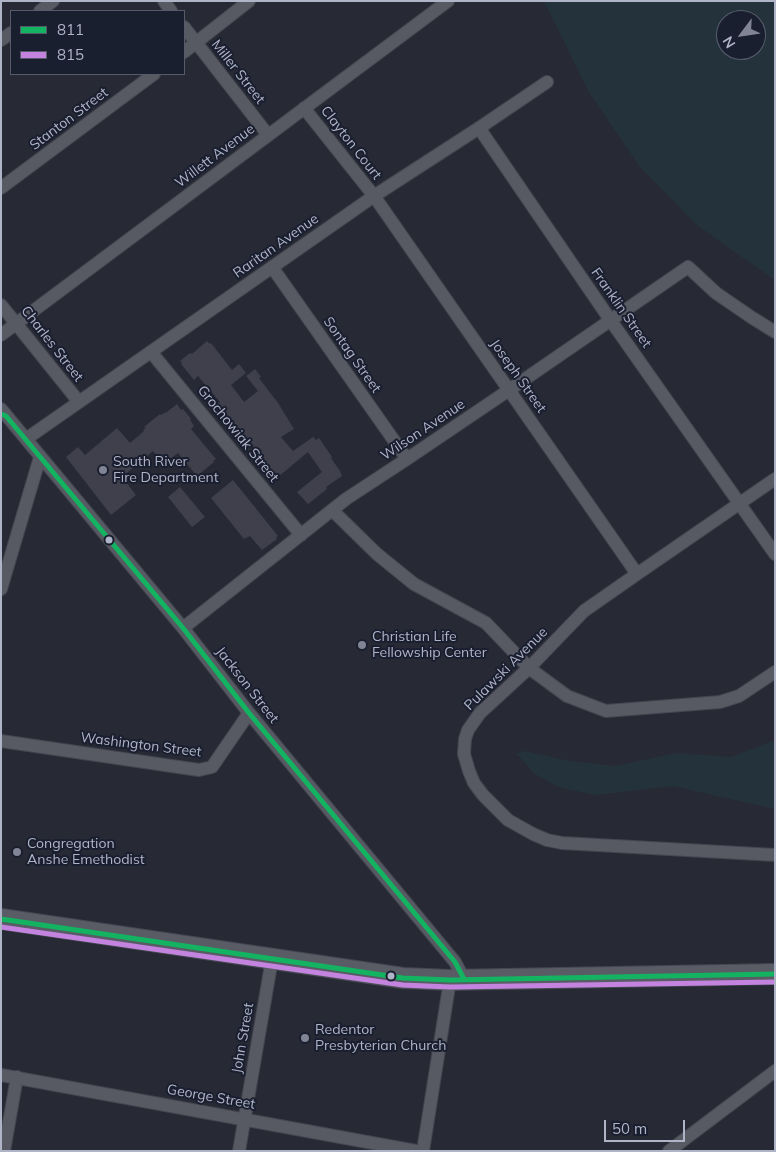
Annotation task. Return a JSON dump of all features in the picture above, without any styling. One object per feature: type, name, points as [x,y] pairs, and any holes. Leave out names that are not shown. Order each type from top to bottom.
[{"type":"main road","points":[[1,919],[403,978],[457,979],[775,974]]},
{"type":"street","points":[[41,10],[53,1]]},
{"type":"street","points":[[185,51],[249,1]]},
{"type":"street","name":"Willett Avenue","points":[[1,335],[444,2]]},
{"type":"street","name":"Miller Street","points":[[185,28],[268,135]]},
{"type":"street","name":"Stanton Street","points":[[1,188],[153,75]]},
{"type":"street","name":"Raritan Avenue","points":[[26,439],[374,196],[547,82]]},
{"type":"street","name":"Clayton Court","points":[[304,108],[374,196]]},
{"type":"street","name":"Franklin Street","points":[[479,128],[611,321],[775,554]]},
{"type":"street","name":"Joseph Street","points":[[374,196],[637,574]]},
{"type":"street","name":"Sontag Street","points":[[272,267],[407,460]]},
{"type":"street","name":"Wilson Avenue","points":[[183,628],[346,499],[407,460],[688,267],[716,293],[751,318],[775,332]]},
{"type":"street","name":"Charles Street","points":[[1,305],[79,402]]},
{"type":"street","name":"Grochowiak Street","points":[[151,352],[301,535]]},
{"type":"street","name":"Jackson Street","points":[[3,413],[183,628],[249,714],[454,962],[457,979]]},
{"type":"street","points":[[1,589],[40,457]]},
{"type":"street","name":"Pulawski Avenue","points":[[775,479],[584,612],[529,668],[480,713],[468,730],[464,754],[474,783],[508,820],[547,840],[562,843],[775,855]]},
{"type":"street","points":[[332,510],[377,554],[414,584],[486,623],[529,668],[567,696],[606,711],[720,702],[739,696],[775,672]]},
{"type":"street","name":"Washington Street","points":[[1,741],[199,770],[212,767],[249,714]]},
{"type":"street","name":"John Street","points":[[239,1151],[272,959]]},
{"type":"street","points":[[423,1151],[457,979]]},
{"type":"street","points":[[670,1151],[686,1146],[775,1071]]},
{"type":"street","name":"George Street","points":[[1,1075],[416,1151]]},
{"type":"street","points":[[4,1151],[16,1077]]},
{"type":"shaded area","points":[[544,1],[775,1],[775,280],[698,226],[640,167],[589,92]]},
{"type":"shaded area","points":[[775,740],[775,809],[673,786],[597,795],[561,788],[535,774],[517,754],[524,751],[570,761],[615,766],[677,753],[731,757]]},
{"type":"building","points":[[207,341],[211,343],[232,370],[239,364],[246,373],[231,385],[244,402],[258,391],[246,376],[255,369],[261,377],[259,378],[278,403],[294,429],[281,437],[293,451],[313,437],[316,440],[319,438],[332,457],[342,476],[326,487],[327,489],[308,504],[297,492],[322,472],[308,452],[278,477],[218,404],[220,402],[198,376],[194,380],[181,364],[180,361],[190,353],[192,354]]},
{"type":"building","points":[[177,404],[191,419],[194,426],[191,429],[216,459],[197,476],[178,453],[164,464],[153,451],[122,477],[136,495],[111,515],[66,457],[78,447],[85,455],[117,428],[130,443],[144,431],[146,428],[144,427],[160,414],[167,412]]},
{"type":"building","points":[[233,480],[278,536],[276,537],[277,539],[262,550],[250,536],[244,539],[211,498]]},
{"type":"building","points":[[180,487],[205,517],[192,527],[168,497]]},
{"type":"transit line","name":"811","points":[[1,414],[6,416],[183,628],[249,713],[455,962],[464,979]]},
{"type":"transit line","name":"811","points":[[1,919],[403,978],[450,980],[775,974]]},
{"type":"transit line","name":"815","points":[[1,927],[403,985],[450,987],[775,982]]},
{"type":"place","name":"South River Fire Department","points":[[103,470]]},
{"type":"place","name":"Christian Life Fellowship Center","points":[[362,645]]},
{"type":"place","name":"Congregation Anshe Emethodist","points":[[17,852]]},
{"type":"place","name":"Redentor Presbyterian Church","points":[[305,1038]]}]
